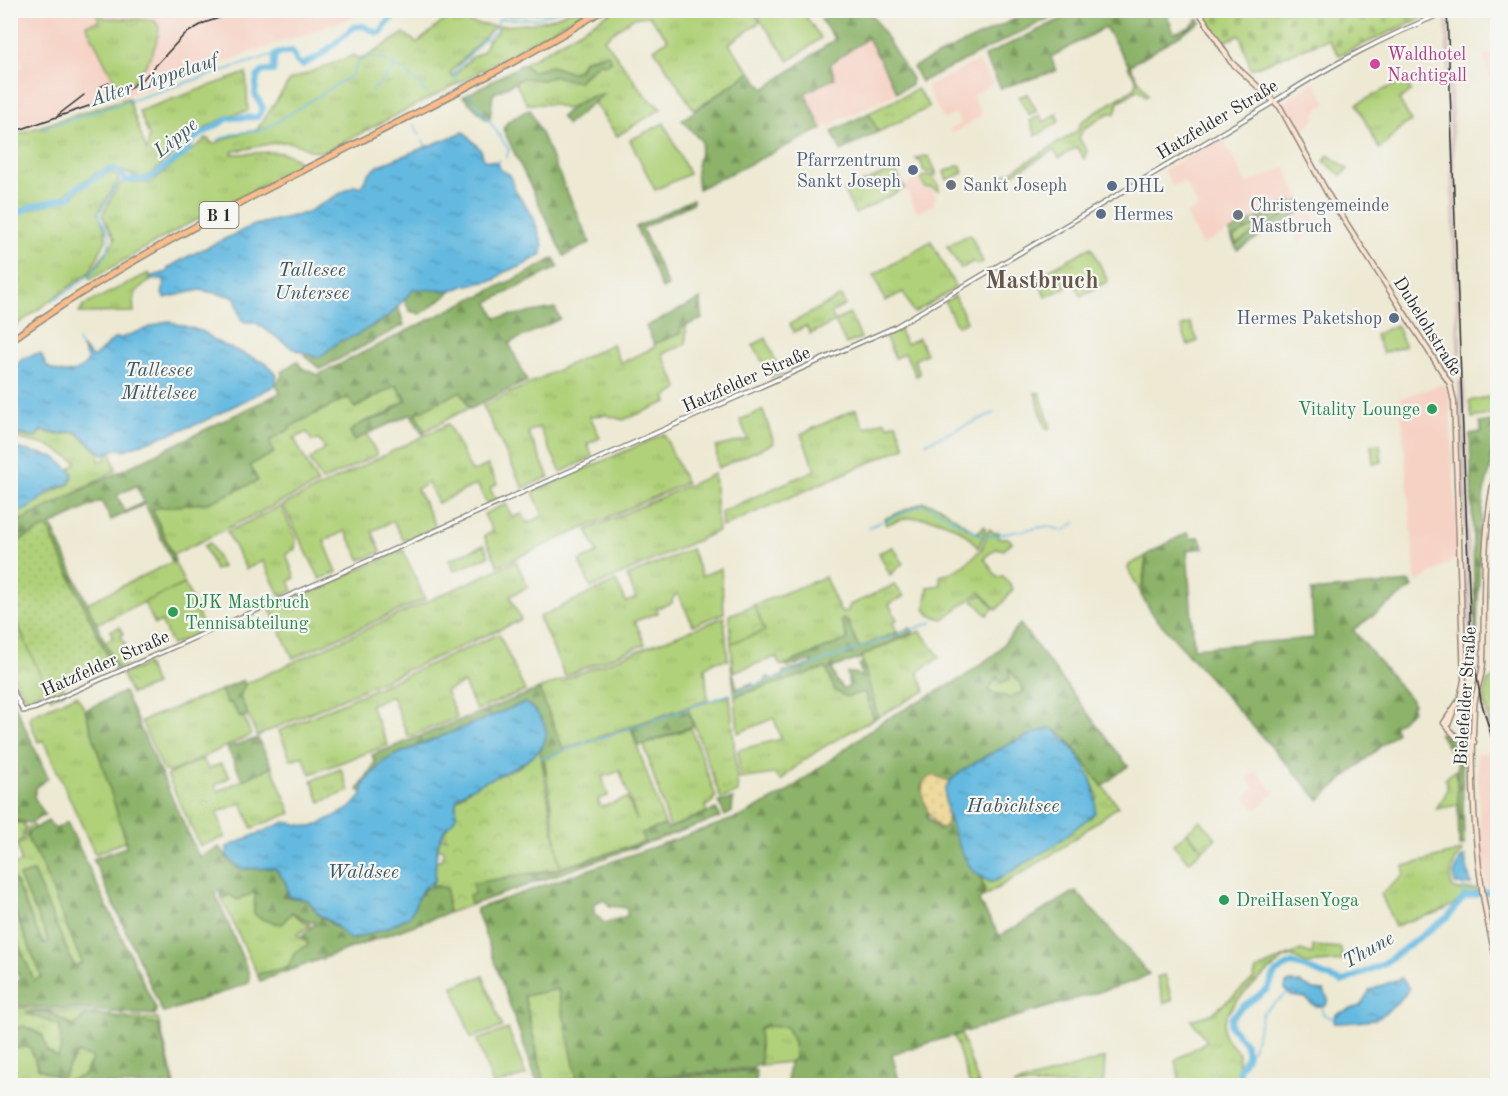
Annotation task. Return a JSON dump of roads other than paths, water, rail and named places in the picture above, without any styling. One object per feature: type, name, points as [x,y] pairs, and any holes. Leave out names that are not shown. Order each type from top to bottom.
[{"type":"highway","name":"B 1","points":[[10,340],[40,319],[142,257],[511,64],[603,10]]},
{"type":"main road","name":"Dubelohstraße","points":[[1198,10],[1231,62],[1282,110],[1330,198],[1444,374],[1453,393],[1464,680],[1460,699],[1446,724],[1457,738],[1474,742]]},
{"type":"main road","name":"Bielefelder Straße","points":[[1497,464],[1486,518],[1483,665],[1475,699],[1474,742],[1476,823],[1483,890],[1497,965]]},
{"type":"street","name":"Hatzfelder Straße","points":[[10,685],[23,711],[117,674],[895,327],[1274,102],[1347,56],[1450,10]]},
{"type":"water","name":"Tallesee Untersee","points":[[464,132],[481,150],[484,160],[496,162],[501,170],[510,175],[516,192],[533,216],[543,245],[542,254],[520,267],[504,272],[495,280],[463,286],[452,291],[414,289],[389,316],[355,336],[340,341],[321,356],[315,357],[292,348],[255,322],[245,322],[241,319],[235,297],[200,290],[165,298],[162,294],[165,280],[152,280],[150,277],[167,272],[168,268],[187,257],[254,225],[306,213],[355,185],[361,187],[369,173],[380,165]]},
{"type":"water","name":"Tallesee Mittelsee","points":[[167,321],[204,332],[217,342],[267,364],[277,376],[274,386],[200,423],[124,450],[117,449],[103,454],[76,431],[58,434],[41,430],[36,437],[11,433],[10,383],[19,362],[28,356],[41,354],[46,365],[58,372],[76,371],[88,360],[81,346],[93,358],[115,338],[121,338]]},
{"type":"water","points":[[11,447],[55,457],[73,473],[70,482],[51,491],[26,509],[11,511]]},
{"type":"water","name":"Waldsee","points":[[524,703],[533,708],[543,722],[546,736],[541,748],[516,767],[458,797],[455,803],[455,818],[444,830],[439,844],[435,880],[422,890],[410,916],[387,928],[350,940],[333,923],[319,915],[308,900],[289,897],[286,883],[275,868],[241,869],[227,856],[227,847],[285,822],[313,827],[349,809],[361,797],[364,783],[381,764],[393,756]]},
{"type":"water","name":"Habichtsee","points":[[1052,728],[1070,745],[1090,777],[1096,801],[1095,813],[1052,847],[996,881],[990,882],[973,870],[962,851],[948,814],[945,792],[947,785],[953,778],[979,760],[1042,730]]},
{"type":"water","points":[[1465,857],[1471,885],[1455,884],[1454,874],[1461,858]]},
{"type":"water","points":[[1401,978],[1409,988],[1379,1017],[1368,1021],[1334,1023],[1336,1014],[1360,1006],[1370,990]]},
{"type":"water","points":[[1301,983],[1313,990],[1324,991],[1328,999],[1326,1005],[1317,1006],[1306,998],[1291,996],[1285,989],[1286,984]]},
{"type":"waterway","name":"Lippe","points":[[10,219],[29,207],[72,196],[74,189],[107,170],[116,170],[126,180],[148,179],[186,153],[192,140],[229,118],[258,117],[263,108],[255,94],[257,77],[263,71],[273,71],[275,54],[292,51],[297,62],[302,65],[320,56],[354,27],[363,26],[377,33],[382,32],[386,24],[397,15],[433,10]]},
{"type":"waterway","points":[[460,84],[453,74],[482,41],[496,31],[499,19],[535,19],[561,10]]},
{"type":"waterway","name":"Alter Lippelauf","points":[[42,129],[275,54]]},
{"type":"waterway","points":[[217,140],[236,133],[264,130],[352,75],[360,57],[380,59],[398,66],[427,94]]},
{"type":"waterway","points":[[371,92],[396,67]]},
{"type":"waterway","points":[[468,94],[494,127]]},
{"type":"waterway","points":[[414,125],[420,135]]},
{"type":"waterway","points":[[495,129],[509,150],[506,158]]},
{"type":"waterway","points":[[423,141],[426,146]]},
{"type":"waterway","points":[[496,162],[500,160]]},
{"type":"waterway","points":[[52,301],[90,274],[105,255],[109,245],[109,235],[99,213],[124,178]]},
{"type":"waterway","points":[[78,341],[81,346]]},
{"type":"waterway","points":[[926,443],[994,413]]},
{"type":"waterway","points":[[596,457],[602,454]]},
{"type":"waterway","points":[[884,521],[924,504]]},
{"type":"waterway","points":[[927,505],[982,536]]},
{"type":"waterway","points":[[869,527],[881,522]]},
{"type":"waterway","points":[[985,537],[1048,526],[1064,531],[1076,522]]},
{"type":"waterway","points":[[735,692],[933,622]]},
{"type":"waterway","points":[[540,759],[730,694]]},
{"type":"waterway","points":[[1463,886],[1467,897]]},
{"type":"waterway","name":"Thune","points":[[1243,1086],[1239,1069],[1248,1054],[1244,1041],[1230,1026],[1232,1017],[1268,989],[1275,973],[1292,963],[1342,982],[1383,964],[1448,917],[1464,897],[1498,890]]},
{"type":"waterway","points":[[1248,1054],[1253,1049],[1263,1012],[1288,993]]},
{"type":"waterway","points":[[1321,1006],[1323,1014],[1334,1019]]},
{"type":"railway","points":[[10,133],[118,96],[145,77],[185,34],[204,23],[243,10]]},
{"type":"railway","points":[[1447,10],[1471,642],[1481,701],[1498,758]]},
{"type":"railway","points":[[100,87],[109,83]]},
{"type":"railway","points":[[58,115],[84,95]]},
{"type":"place","name":"Waldhotel Nachtigall","points":[[1375,64]]},
{"type":"place","name":"Pfarrzentrum Sankt Joseph","points":[[913,170]]},
{"type":"place","name":"Sankt Joseph","points":[[951,185]]},
{"type":"place","name":"DHL","points":[[1112,186]]},
{"type":"place","name":"Hermes","points":[[1101,214]]},
{"type":"place","name":"Christengemeinde Mastbruch","points":[[1238,215]]},
{"type":"place","name":"Hermes Paketshop","points":[[1394,318]]},
{"type":"place","name":"Vitality Lounge","points":[[1432,409]]},
{"type":"place","name":"DJK Mastbruch Tennisabteilung","points":[[173,612]]},
{"type":"place","name":"DreiHasenYoga","points":[[1224,900]]},
{"type":"district","name":"Mastbruch","points":[[1042,280]]}]
